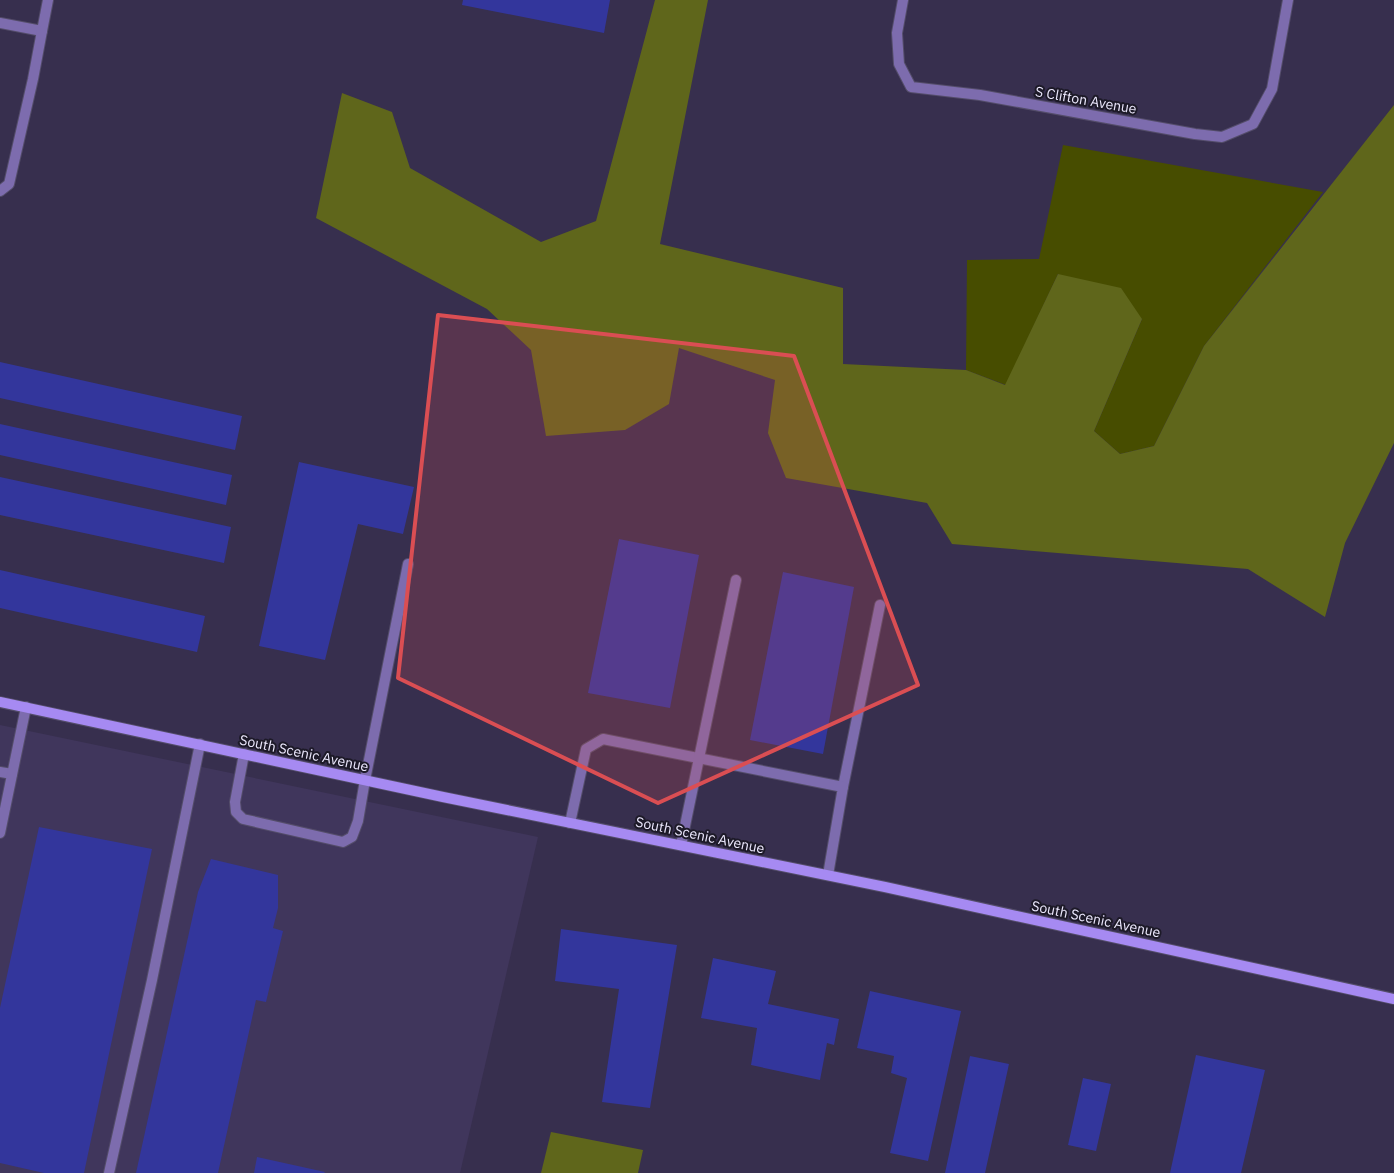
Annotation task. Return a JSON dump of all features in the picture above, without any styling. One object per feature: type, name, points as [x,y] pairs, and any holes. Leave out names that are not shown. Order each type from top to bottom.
[{"type":"main road","name":"South Scenic Avenue","points":[[0,702],[570,823],[828,875],[1394,999]]},
{"type":"street","points":[[0,191],[9,184],[33,79],[48,0]]},
{"type":"street","name":"S Clifton Avenue","points":[[903,0],[897,33],[899,64],[911,87],[980,95],[1195,134],[1222,137],[1253,124],[1272,89],[1288,0]]},
{"type":"street","points":[[0,23],[42,31]]},
{"type":"street","points":[[244,754],[235,802],[236,812],[243,819],[342,842],[352,837],[358,821],[408,564]]},
{"type":"street","points":[[681,845],[736,580]]},
{"type":"street","points":[[828,875],[880,605]]},
{"type":"street","points":[[0,834],[26,707]]},
{"type":"street","points":[[570,823],[586,749],[604,739],[844,787]]},
{"type":"street","points":[[109,1173],[152,980],[200,744]]},
{"type":"street","points":[[0,772],[12,774]]},
{"type":"highlighted area","points":[[438,315],[794,356],[918,685],[658,803],[398,678]]},
{"type":"shaded area","points":[[0,725],[538,837],[460,1173],[0,1173]]},
{"type":"green space","points":[[655,0],[708,0],[660,244],[843,288],[843,364],[966,370],[1005,385],[1058,274],[1121,288],[1142,319],[1094,431],[1120,454],[1154,446],[1204,346],[1394,105],[1394,443],[1345,543],[1325,617],[1248,569],[952,544],[927,503],[786,478],[768,433],[775,380],[679,348],[669,404],[625,430],[546,436],[531,350],[487,309],[316,218],[342,93],[392,112],[410,168],[541,242],[596,221]]},
{"type":"green space","points":[[1063,145],[1323,192],[1204,346],[1154,446],[1120,454],[1094,431],[1142,319],[1058,274],[1006,385],[966,370],[967,260],[1039,259]]},
{"type":"green space","points":[[551,1132],[643,1150],[638,1173],[541,1173]]},
{"type":"building","points":[[463,0],[610,0],[604,33],[462,5]]},
{"type":"building","points":[[0,362],[242,416],[235,450],[0,398]]},
{"type":"building","points":[[0,424],[232,475],[226,505],[0,455]]},
{"type":"building","points":[[299,462],[414,487],[403,534],[358,524],[325,660],[259,646]]},
{"type":"building","points":[[0,477],[231,527],[224,563],[0,515]]},
{"type":"building","points":[[619,539],[699,555],[670,708],[588,693]]},
{"type":"building","points":[[0,570],[205,616],[197,652],[0,608]]},
{"type":"building","points":[[783,572],[854,587],[823,754],[750,740]]},
{"type":"building","points":[[39,827],[152,849],[84,1173],[44,1173],[0,1163],[0,1008]]},
{"type":"building","points":[[211,859],[278,875],[278,908],[273,928],[283,931],[266,1002],[256,1000],[218,1173],[136,1173],[198,892]]},
{"type":"building","points":[[561,929],[677,945],[650,1108],[602,1102],[619,989],[555,981]]},
{"type":"building","points":[[713,958],[776,971],[768,1004],[839,1019],[834,1045],[827,1043],[820,1080],[751,1065],[757,1028],[701,1018]]},
{"type":"building","points":[[870,991],[961,1011],[928,1161],[890,1153],[907,1078],[891,1073],[894,1056],[857,1048]]},
{"type":"building","points":[[1196,1055],[1265,1070],[1241,1173],[1170,1173]]},
{"type":"building","points":[[970,1056],[1009,1064],[985,1173],[945,1173]]},
{"type":"building","points":[[1083,1078],[1111,1084],[1096,1151],[1068,1145]]},
{"type":"building","points":[[257,1157],[325,1172],[254,1173]]}]
